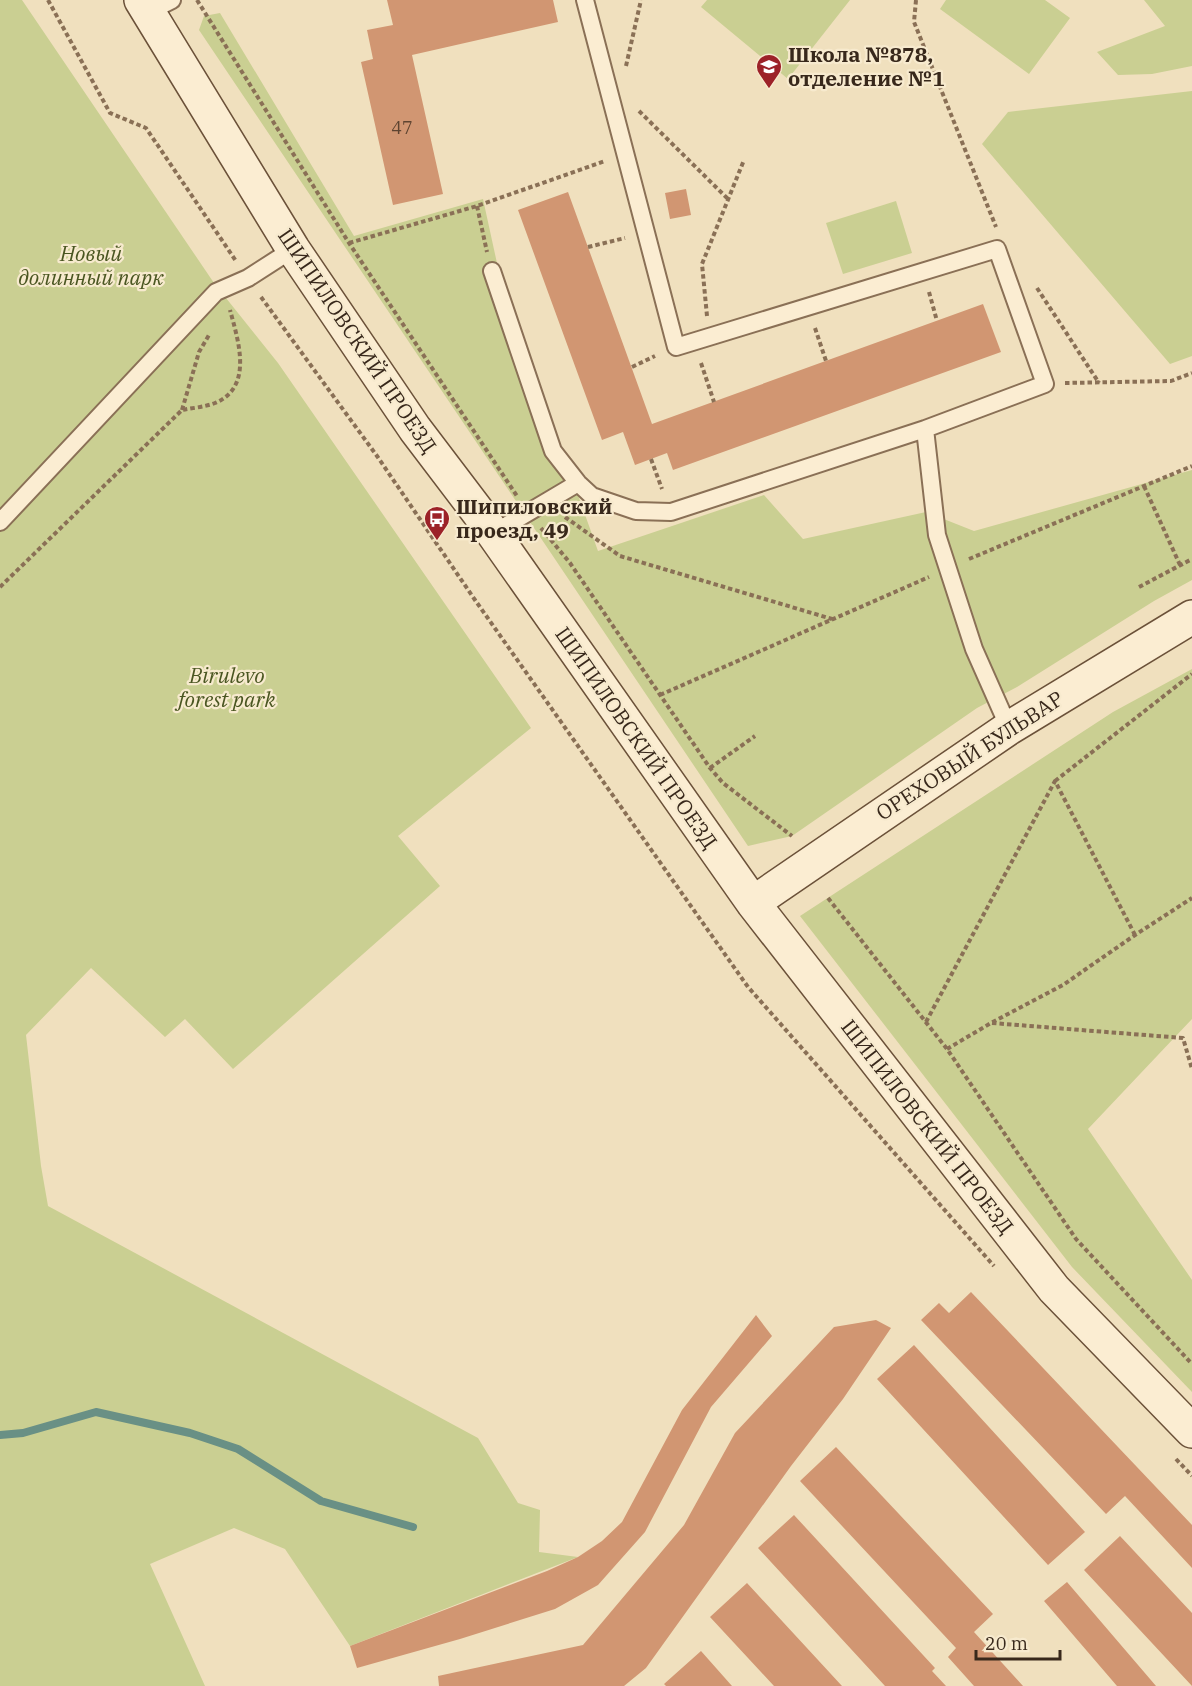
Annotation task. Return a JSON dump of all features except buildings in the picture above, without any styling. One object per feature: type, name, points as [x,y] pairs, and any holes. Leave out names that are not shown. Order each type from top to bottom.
[{"type":"main road","name":"ШИПИЛОВСКИЙ ПРОЕЗД","points":[[154,4],[293,249],[415,429],[753,903],[1054,1289],[1192,1431]]},
{"type":"main road","name":"ОРЕХОВЫЙ БУЛЬВАР","points":[[753,903],[1010,728],[1192,617]]},
{"type":"lane","points":[[492,271],[553,451],[578,483],[592,496],[636,511],[670,513],[925,429],[1045,384],[997,249],[676,347],[585,0]]},
{"type":"lane","points":[[0,522],[216,292],[248,278],[293,249]]},
{"type":"lane","points":[[925,429],[937,536],[974,650],[1010,728]]},
{"type":"lane","points":[[492,534],[578,483]]},
{"type":"path","points":[[48,0],[110,113],[146,128],[248,278],[376,456],[748,987],[998,1270]]},
{"type":"path","points":[[197,0],[350,243],[528,513],[570,563],[710,768],[723,783],[792,836]]},
{"type":"path","points":[[620,93],[641,0]]},
{"type":"path","points":[[916,0],[914,22],[995,225],[1002,235]]},
{"type":"path","points":[[606,78],[728,199]]},
{"type":"path","points":[[350,243],[477,206],[625,154]]},
{"type":"path","points":[[714,402],[702,340],[702,264],[744,160]]},
{"type":"path","points":[[477,206],[492,271]]},
{"type":"path","points":[[588,247],[646,232]]},
{"type":"path","points":[[923,271],[938,321]]},
{"type":"path","points":[[1034,284],[1099,382]]},
{"type":"path","points":[[808,307],[826,361]]},
{"type":"path","points":[[182,410],[215,403],[231,392],[239,376],[241,359],[230,309],[222,318]]},
{"type":"path","points":[[0,587],[182,410],[200,352],[214,327]]},
{"type":"path","points":[[1045,384],[1171,381],[1192,373]]},
{"type":"path","points":[[651,459],[670,513]]},
{"type":"path","points":[[1144,486],[1180,565]]},
{"type":"path","points":[[545,503],[620,556],[833,619]]},
{"type":"path","points":[[1139,587],[1192,559]]},
{"type":"path","points":[[926,1022],[1055,781],[1192,674]]},
{"type":"path","points":[[710,768],[755,736]]},
{"type":"path","points":[[1055,781],[1134,935]]},
{"type":"path","points":[[828,898],[947,1049],[1076,1239],[1192,1364]]},
{"type":"path","points":[[947,1049],[1063,985],[1192,898]]},
{"type":"path","points":[[991,1023],[1183,1038],[1192,1069]]},
{"type":"path","points":[[1176,1459],[1192,1476]]},
{"type":"green space","name":"Birulevo forest park","points":[[0,0],[22,0],[214,283],[278,363],[531,728],[398,836],[440,886],[233,1069],[185,1019],[165,1037],[91,968],[26,1035],[41,1166],[48,1206],[478,1438],[518,1503],[540,1510],[539,1552],[578,1557],[350,1646],[285,1549],[234,1528],[150,1564],[205,1686],[0,1686]]},
{"type":"green space","points":[[707,0],[850,0],[788,79],[701,7]]},
{"type":"green space","points":[[946,0],[1045,0],[1070,18],[1029,74],[940,9]]},
{"type":"green space","points":[[1144,0],[1192,0],[1192,66],[1152,74],[1118,75],[1097,52],[1165,26]]},
{"type":"green space","points":[[220,13],[354,236],[483,199],[500,277],[598,551],[764,495],[803,539],[926,512],[974,531],[1192,470],[1192,580],[1154,601],[1017,687],[977,708],[792,836],[748,846],[199,30],[204,16]]},
{"type":"green space","points":[[1192,91],[1192,356],[1170,364],[982,144],[1008,112]]},
{"type":"green space","points":[[896,201],[912,253],[843,274],[826,223]]},
{"type":"green space","points":[[1192,669],[1192,1019],[1088,1129],[1192,1280],[1192,1392],[1072,1267],[800,916],[1113,712]]},
{"type":"waterway","points":[[0,1435],[23,1433],[96,1412],[190,1433],[238,1449],[321,1501],[413,1527]]},
{"type":"place","name":"Школа №878, отделение №1","points":[[769,90]]},
{"type":"place","name":"Шипиловский проезд, 49","points":[[437,542]]},
{"type":"park label","name":"Новый долинный парк","points":[[91,266]]}]
